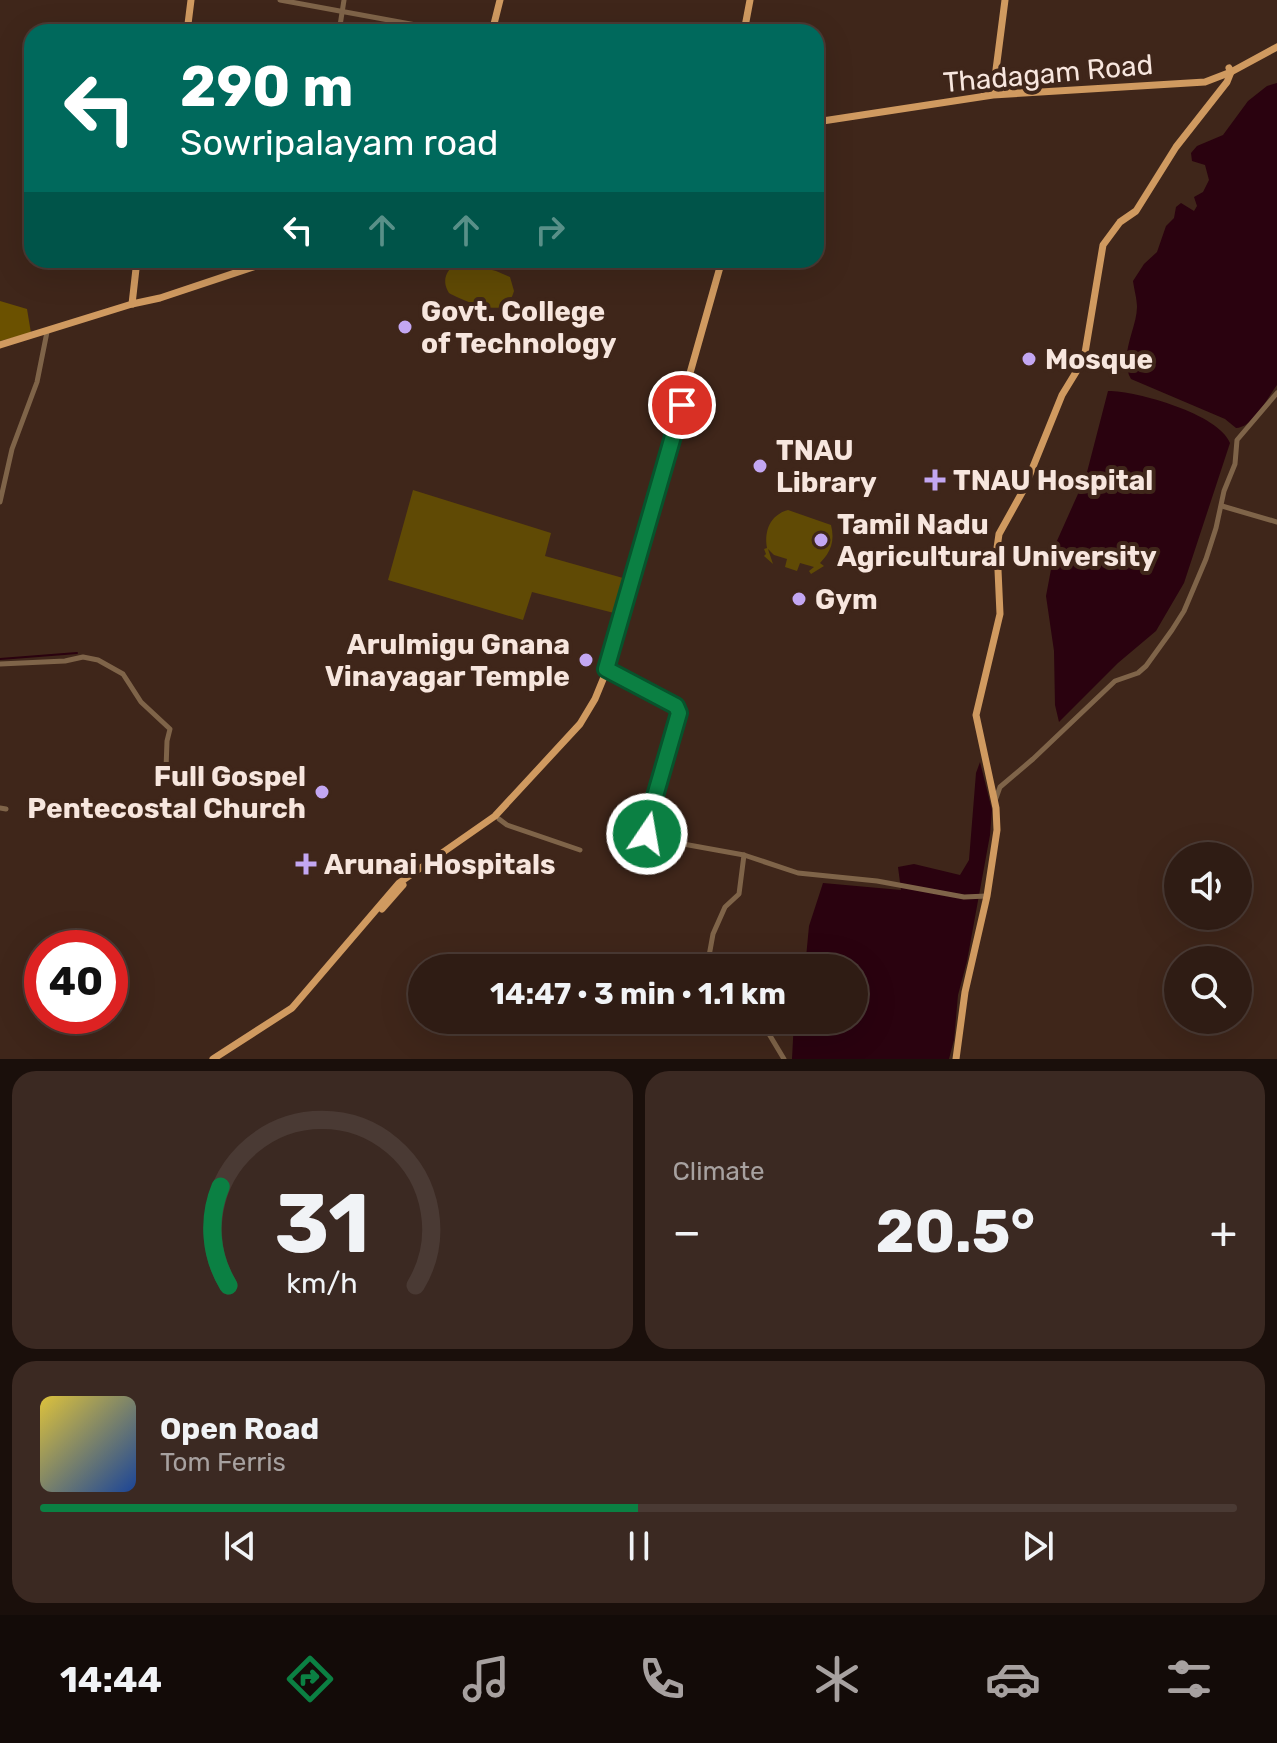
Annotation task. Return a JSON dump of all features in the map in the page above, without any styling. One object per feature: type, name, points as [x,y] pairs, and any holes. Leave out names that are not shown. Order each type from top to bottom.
[{"type":"main road","points":[[188,24],[191,0]]},
{"type":"main road","points":[[494,24],[500,0]]},
{"type":"main road","points":[[746,24],[750,0]]},
{"type":"main road","points":[[994,93],[1005,0]]},
{"type":"main road","name":"Thadagam Road","points":[[824,119],[994,93],[1205,82],[1277,46]]},
{"type":"main road","points":[[956,1059],[965,992],[987,896],[997,830],[995,802],[976,715],[1000,614],[999,534],[1024,489],[1062,395],[1084,359],[1103,245],[1120,222],[1136,211],[1176,147],[1227,82],[1230,70]]},
{"type":"main road","points":[[132,304],[136,268]]},
{"type":"main road","points":[[0,345],[250,268]]},
{"type":"main road","points":[[220,1059],[296,1010],[401,887],[499,819],[583,726],[597,702],[608,670],[722,268]]},
{"type":"main road","points":[[213,1059],[292,1008],[399,883],[495,816],[580,724],[608,670]]},
{"type":"street","points":[[280,0],[413,24]]},
{"type":"street","points":[[340,24],[344,0]]},
{"type":"street","points":[[0,502],[12,449],[37,382],[47,332]]},
{"type":"street","points":[[995,802],[1000,787],[1115,681],[1138,673],[1161,646],[1184,611],[1198,581],[1235,464],[1237,440],[1277,393]]},
{"type":"street","points":[[1222,506],[1277,522]]},
{"type":"street","points":[[0,664],[65,661],[83,657],[113,667],[123,674],[141,702],[170,729],[166,769]]},
{"type":"street","points":[[608,670],[676,706],[679,713],[647,834]]},
{"type":"street","points":[[499,819],[507,825],[580,850]]},
{"type":"street","points":[[626,837],[647,834],[661,840],[744,855],[798,873],[877,881],[964,897],[987,896]]},
{"type":"street","points":[[709,954],[713,934],[725,907],[739,894],[744,855]]},
{"type":"street","points":[[769,1034],[784,1059]]},
{"type":"shaded area","points":[[1277,83],[1277,385],[1249,423],[1236,428],[1225,419],[1131,379],[1126,361],[1137,307],[1133,281],[1157,252],[1166,226],[1174,218],[1176,207],[1181,203],[1194,211],[1197,206],[1194,197],[1203,192],[1209,180],[1205,165],[1192,161],[1191,153],[1197,146],[1223,135],[1248,101],[1267,86]]},
{"type":"shaded area","points":[[451,268],[484,268],[510,277],[514,291],[509,302],[502,307],[468,302],[449,293],[445,284]]},
{"type":"shaded area","points":[[0,301],[27,309],[31,333],[0,341]]},
{"type":"shaded area","points":[[1108,391],[1138,395],[1176,406],[1210,423],[1223,432],[1230,443],[1184,583],[1156,631],[1118,663],[1059,722],[1046,596],[1056,543],[1086,476]]},
{"type":"shaded area","points":[[413,490],[551,533],[545,556],[623,578],[614,613],[532,592],[523,620],[388,580]]},
{"type":"shaded area","points":[[788,510],[831,525],[831,546],[820,563],[824,566],[811,574],[809,571],[814,567],[800,563],[797,571],[785,567],[787,559],[774,555],[768,549],[773,564],[764,556],[770,524]]},
{"type":"shaded area","points":[[980,762],[992,810],[990,835],[958,995],[949,1059],[792,1059],[793,1034],[868,1034],[868,954],[806,954],[809,926],[823,883],[901,890],[898,867],[914,864],[960,875],[969,860],[976,773]]},
{"type":"waterway","points":[[0,659],[77,653]]},
{"type":"place","name":"Govt. College of Technology","points":[[405,327]]},
{"type":"place","name":"Mosque","points":[[1029,359]]},
{"type":"place","name":"TNAU Library","points":[[760,466]]},
{"type":"place","name":"TNAU Hospital","points":[[935,480]]},
{"type":"place","name":"Tamil Nadu Agricultural University","points":[[821,540]]},
{"type":"place","name":"Gym","points":[[799,599]]},
{"type":"place","name":"Arulmigu Gnana Vinayagar Temple","points":[[586,660]]},
{"type":"place","name":"Full Gospel Pentecostal Church","points":[[322,792]]},
{"type":"place","name":"Arunai Hospitals","points":[[306,864]]},
{"type":"route","points":[[647,834],[679,713],[676,706],[606,669],[682,405]]}]
